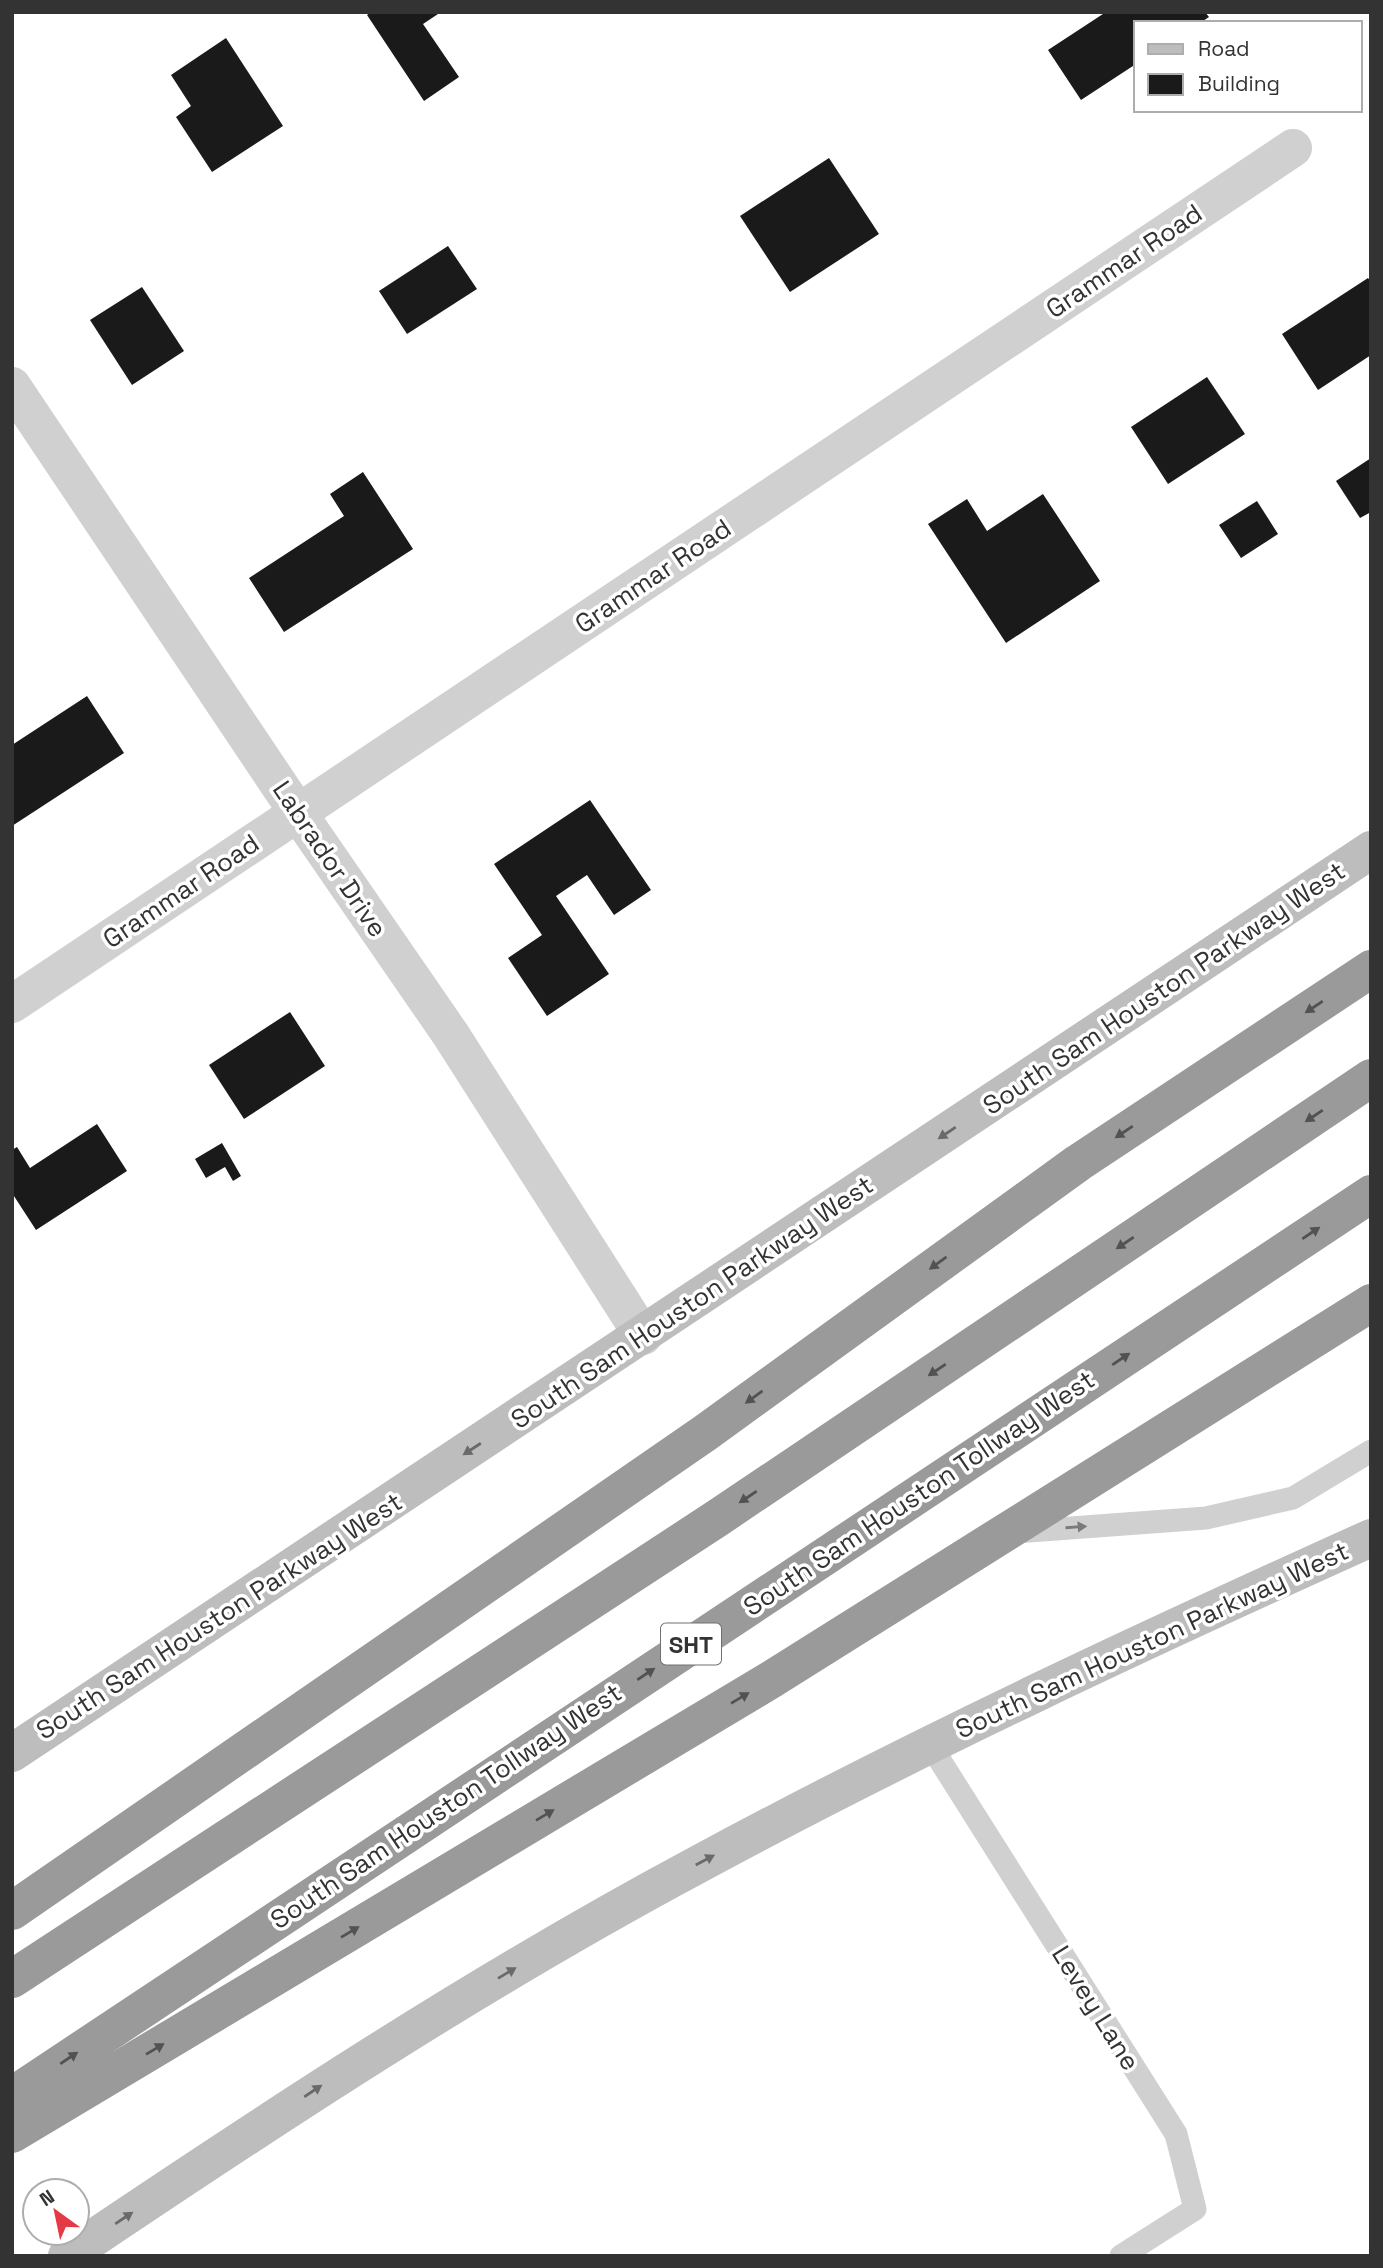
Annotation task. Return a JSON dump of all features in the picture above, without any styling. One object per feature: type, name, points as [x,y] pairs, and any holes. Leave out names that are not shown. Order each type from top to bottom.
[{"type":"highway","points":[[12,1911],[705,1433],[1078,1163],[1371,969]]},
{"type":"highway","points":[[12,1979],[719,1517],[1371,1078]]},
{"type":"highway","name":"South Sam Houston Tollway West","points":[[12,2096],[1371,1194]]},
{"type":"highway","points":[[12,2134],[772,1679],[1371,1303]]},
{"type":"main road","name":"South Sam Houston Parkway West","points":[[12,1753],[1371,850]]},
{"type":"main road","name":"South Sam Houston Parkway West","points":[[67,2256],[334,2077],[694,1866],[929,1743],[1371,1538]]},
{"type":"street","name":"Grammar Road","points":[[12,1004],[1293,148]]},
{"type":"street","name":"Labrador Drive","points":[[12,386],[298,813],[451,1035],[643,1336]]},
{"type":"lane","points":[[1008,1532],[1206,1518],[1293,1498],[1371,1451]]},
{"type":"lane","name":"Levey Lane","points":[[929,1743],[1176,2134],[1195,2208],[1121,2256]]},
{"type":"building","points":[[371,12],[441,12],[423,24],[459,77],[424,101],[367,15]]},
{"type":"building","points":[[1106,12],[1205,12],[1209,17],[1203,21],[1134,21],[1134,65],[1081,100],[1048,50]]},
{"type":"building","points":[[226,38],[283,126],[212,172],[176,117],[191,106],[171,75]]},
{"type":"building","points":[[829,158],[879,234],[790,292],[740,216]]},
{"type":"building","points":[[448,246],[477,289],[407,334],[379,291]]},
{"type":"building","points":[[1368,278],[1371,282],[1371,355],[1318,390],[1282,334]]},
{"type":"building","points":[[142,287],[184,351],[132,385],[90,320]]},
{"type":"building","points":[[1207,377],[1245,434],[1168,484],[1131,427]]},
{"type":"building","points":[[1371,458],[1371,512],[1360,518],[1336,481]]},
{"type":"building","points":[[363,472],[413,549],[284,632],[249,578],[344,516],[330,494]]},
{"type":"building","points":[[1043,494],[1100,581],[1006,643],[928,524],[967,499],[987,531]]},
{"type":"building","points":[[1257,501],[1278,534],[1241,558],[1219,525]]},
{"type":"building","points":[[87,696],[124,753],[12,826],[12,745]]},
{"type":"building","points":[[590,800],[651,890],[614,915],[587,875],[556,896],[609,974],[547,1016],[508,958],[542,935],[494,864]]},
{"type":"building","points":[[290,1012],[325,1066],[244,1119],[209,1065]]},
{"type":"building","points":[[97,1124],[127,1171],[36,1230],[12,1193],[12,1150],[17,1147],[30,1168]]},
{"type":"building","points":[[222,1143],[241,1176],[233,1181],[225,1167],[206,1178],[195,1159]]}]
